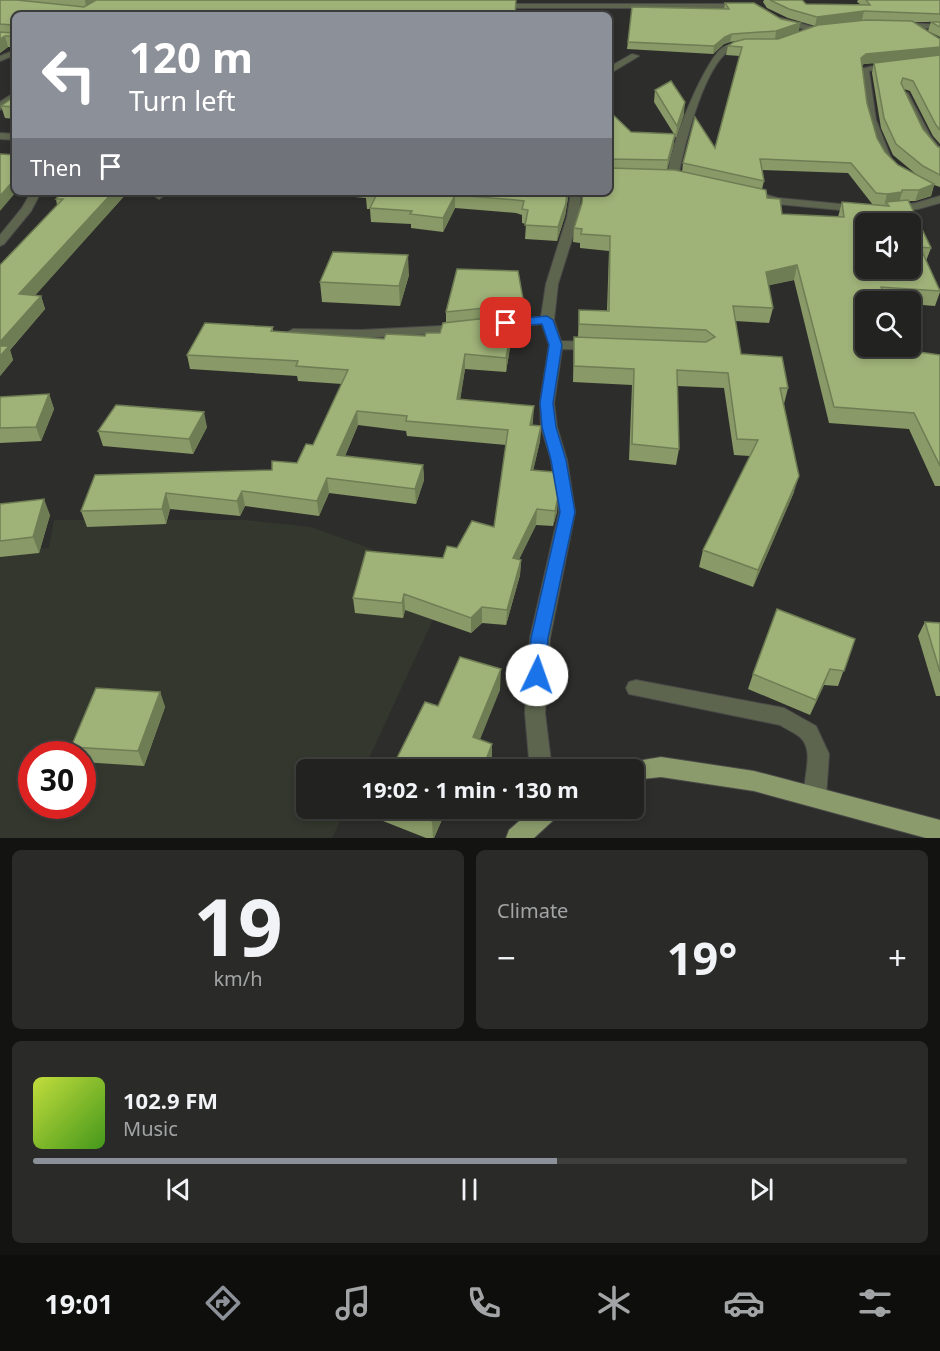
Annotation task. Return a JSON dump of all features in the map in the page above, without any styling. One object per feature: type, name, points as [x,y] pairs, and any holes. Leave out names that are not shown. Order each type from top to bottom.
[{"type":"main road","points":[[644,768],[661,766],[754,781],[940,831]]},
{"type":"main road","points":[[517,838],[537,819]]},
{"type":"street","points":[[490,5],[754,6],[748,0]]},
{"type":"street","points":[[563,12],[568,6]]},
{"type":"street","points":[[774,16],[814,30]]},
{"type":"street","points":[[895,24],[940,27]]},
{"type":"street","points":[[906,24],[932,37]]},
{"type":"street","points":[[801,36],[814,30],[825,29]]},
{"type":"street","points":[[674,179],[676,156],[698,95],[720,53],[727,47],[753,45]]},
{"type":"street","points":[[612,69],[635,56]]},
{"type":"street","points":[[892,167],[882,152],[871,120],[864,69],[899,64]]},
{"type":"street","points":[[904,92],[927,138],[940,154]]},
{"type":"street","points":[[0,107],[12,97]]},
{"type":"street","points":[[930,190],[940,194]]},
{"type":"street","points":[[744,193],[777,201],[878,210],[918,206],[940,199]]},
{"type":"street","points":[[0,242],[6,229],[27,209],[34,195]]},
{"type":"street","points":[[540,759],[535,713],[540,638],[567,512],[559,460],[549,427],[547,403],[556,345],[547,320],[552,284],[573,217],[576,195]]},
{"type":"street","points":[[293,333],[431,332],[547,320]]},
{"type":"street","points":[[556,345],[612,347]]},
{"type":"street","points":[[636,688],[784,717],[809,732],[818,754],[815,797]]},
{"type":"shaded area","points":[[54,520],[244,520],[311,527],[452,578],[369,759],[296,759],[296,819],[341,819],[332,838],[0,838],[0,550],[49,548]]},
{"type":"building","points":[[0,0],[84,7],[96,0],[516,0],[515,12],[12,12],[12,25],[0,24]]},
{"type":"building","points":[[770,0],[802,0],[806,4],[870,5],[866,0],[940,0],[940,14],[864,11],[817,17],[789,9]]},
{"type":"building","points":[[725,3],[754,3],[781,19],[800,23],[776,31],[732,34],[714,46],[628,42],[632,7],[729,9]]},
{"type":"building","points":[[866,20],[912,21],[940,39],[940,47],[866,54],[861,58],[867,103],[877,138],[885,152],[898,165],[934,184],[919,190],[876,193],[851,163],[760,159],[764,181],[683,163],[695,117],[715,148],[742,47],[728,46],[745,39],[778,39],[818,25]]},
{"type":"building","points":[[0,32],[12,33],[12,36],[0,39]]},
{"type":"building","points":[[940,55],[940,130],[913,81],[903,78],[901,83],[923,129],[940,147],[940,175],[923,166],[896,144],[884,118],[874,63]]},
{"type":"building","points":[[671,81],[685,102],[677,126],[655,90]]},
{"type":"building","points":[[12,98],[12,107],[1,106]]},
{"type":"building","points":[[612,114],[631,132],[675,134],[668,160],[612,159]]},
{"type":"building","points":[[0,154],[12,155],[12,182],[0,196]]},
{"type":"building","points":[[612,168],[675,170],[766,190],[767,198],[780,199],[782,214],[844,217],[842,202],[889,206],[886,202],[908,200],[914,213],[855,213],[855,279],[921,279],[921,249],[940,291],[881,287],[883,291],[855,291],[855,357],[921,357],[921,352],[940,355],[940,466],[914,413],[834,407],[797,265],[766,272],[773,308],[733,306],[741,354],[782,357],[788,388],[780,388],[799,476],[758,570],[703,550],[758,440],[737,439],[728,373],[677,370],[679,449],[632,444],[634,369],[574,366],[574,337],[706,342],[715,337],[706,330],[579,324],[579,310],[609,311],[610,236],[581,234],[582,229],[574,228],[583,195],[612,195]]},
{"type":"building","points":[[59,195],[110,195],[19,294],[41,296],[0,342],[0,265],[63,199],[56,199]]},
{"type":"building","points":[[366,195],[455,195],[443,218],[410,214],[412,211],[370,208],[376,196]]},
{"type":"building","points":[[455,195],[567,195],[558,227],[525,225],[528,210],[522,209],[524,201]]},
{"type":"building","points":[[921,227],[931,248],[921,247]]},
{"type":"building","points":[[333,252],[408,255],[399,286],[320,282]]},
{"type":"building","points":[[457,269],[518,271],[523,299],[517,299],[516,305],[446,312]]},
{"type":"building","points":[[514,315],[506,358],[465,354],[457,399],[534,406],[530,425],[541,426],[531,470],[554,472],[558,497],[555,511],[537,509],[513,558],[521,560],[507,610],[482,607],[471,618],[404,594],[402,603],[353,598],[366,551],[443,558],[447,546],[457,548],[472,521],[494,527],[508,430],[406,421],[407,416],[357,411],[337,455],[423,465],[415,489],[327,478],[317,501],[242,491],[237,501],[166,493],[162,509],[81,511],[95,475],[272,470],[272,461],[297,463],[306,444],[313,445],[348,370],[296,366],[298,361],[187,355],[205,323],[273,327],[271,331],[384,339],[386,334],[425,336],[426,333],[440,333],[443,323]]},
{"type":"building","points":[[0,346],[9,346],[0,356]]},
{"type":"building","points":[[49,394],[36,427],[0,428],[0,397]]},
{"type":"building","points":[[116,405],[204,412],[189,439],[98,431]]},
{"type":"building","points":[[44,499],[33,537],[0,541],[0,504]]},
{"type":"building","points":[[777,609],[855,639],[844,671],[830,669],[816,700],[753,674]]},
{"type":"building","points":[[925,622],[940,623],[940,672]]},
{"type":"building","points":[[460,657],[501,669],[473,737],[492,744],[486,759],[396,759],[425,702],[438,706]]},
{"type":"building","points":[[96,688],[160,692],[138,751],[96,748],[96,741],[74,741]]},
{"type":"route","points":[[506,323],[547,320],[556,345],[547,403],[549,427],[559,460],[567,512],[540,638],[537,675]]}]
